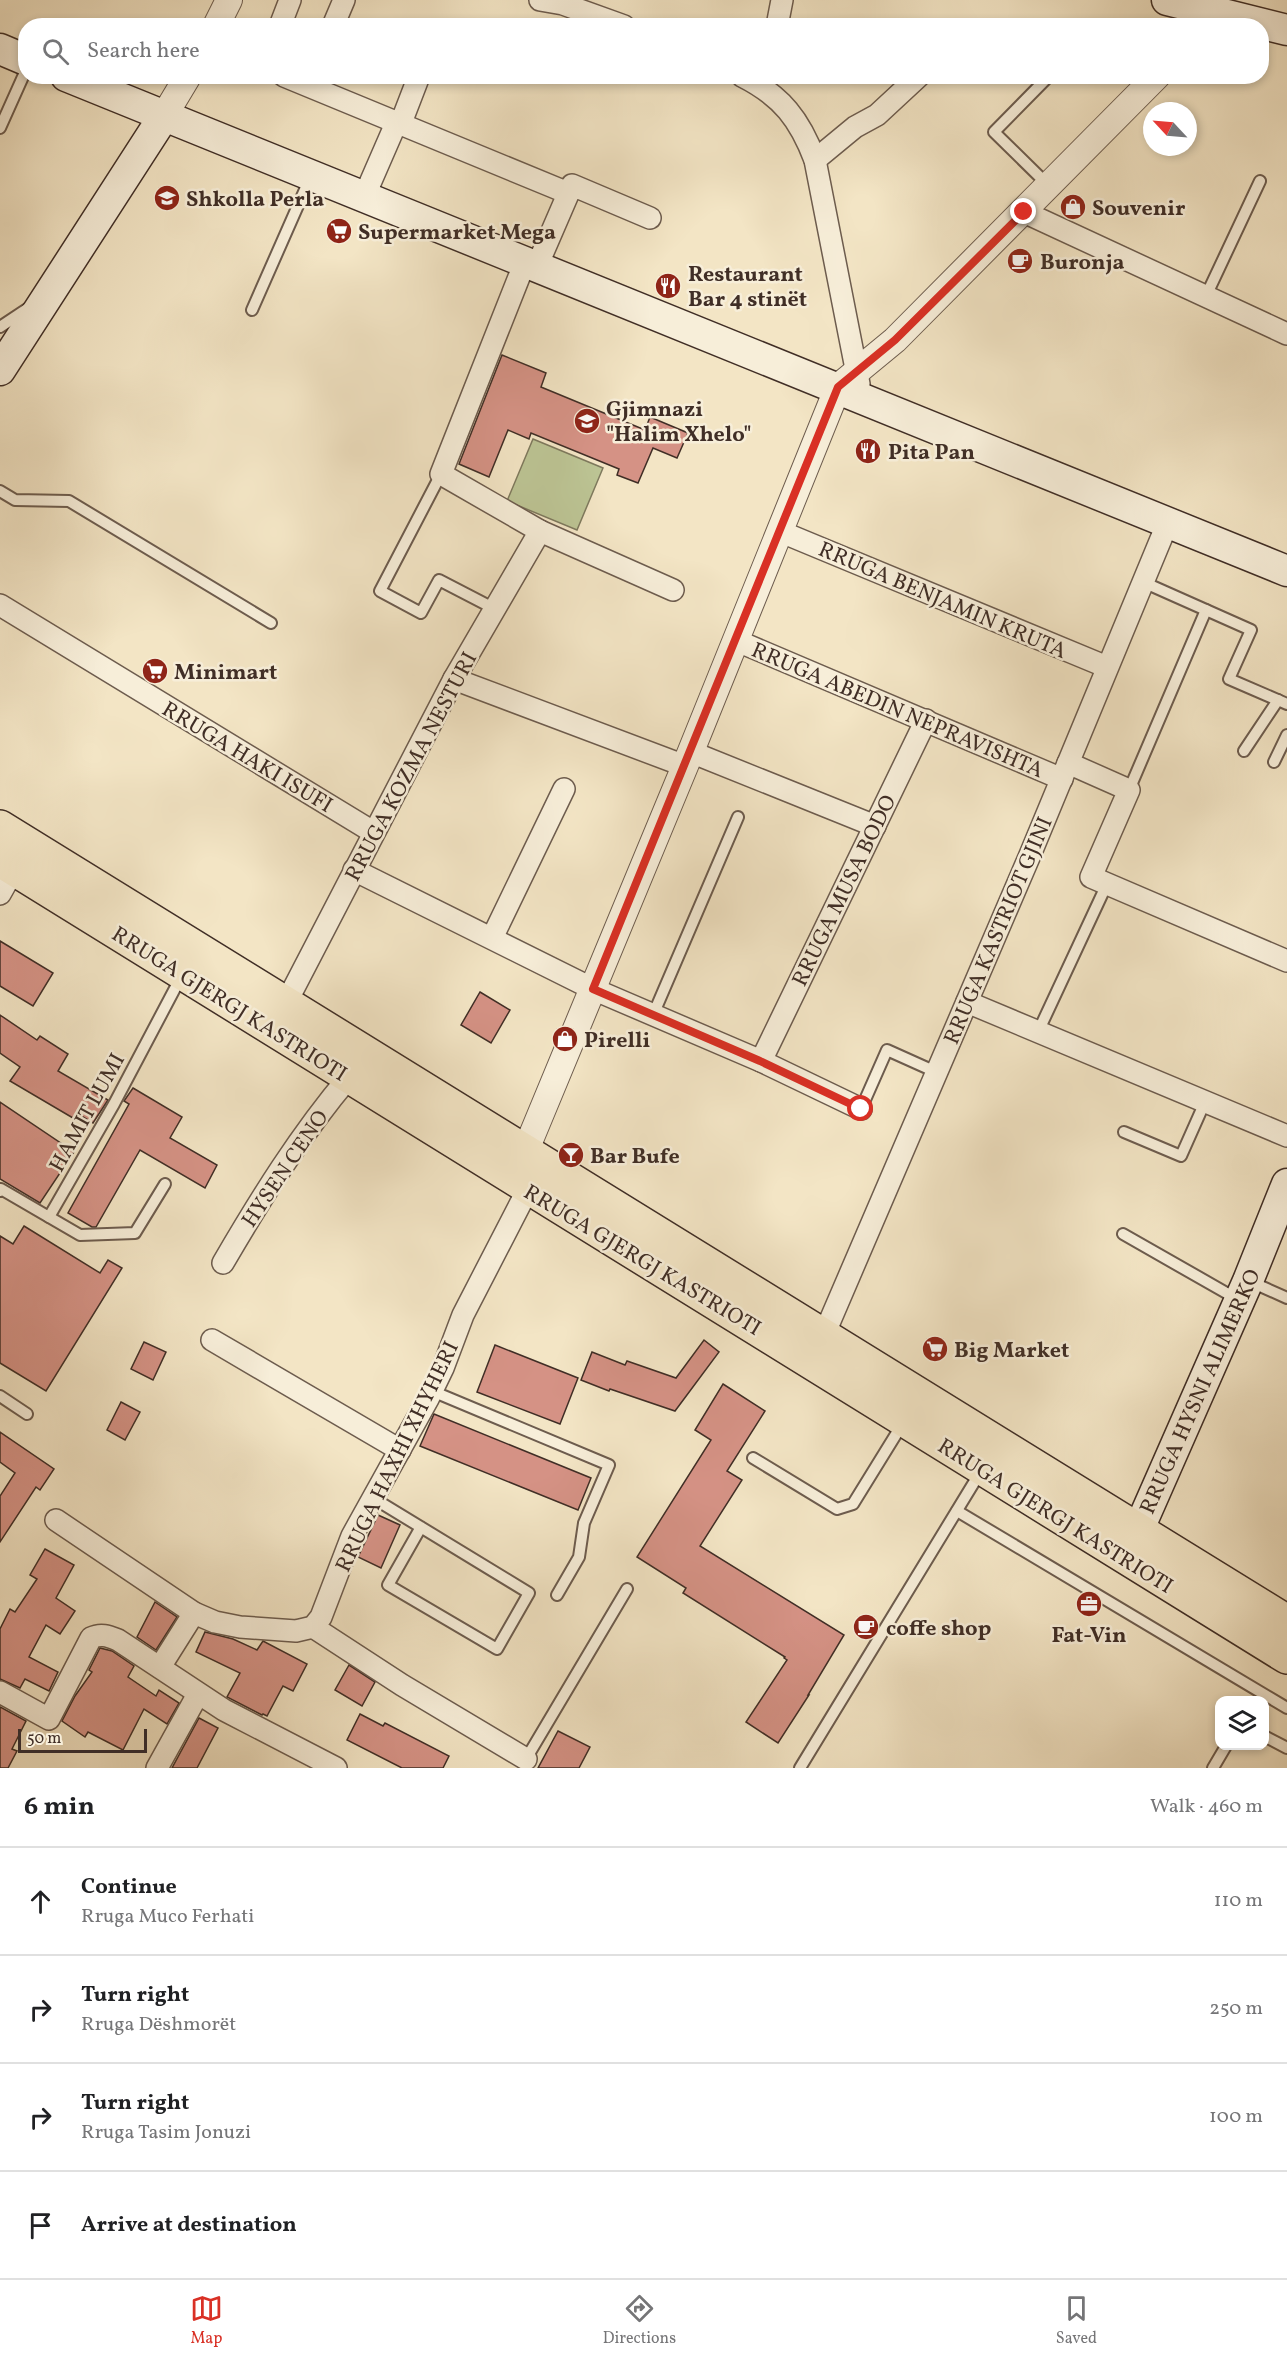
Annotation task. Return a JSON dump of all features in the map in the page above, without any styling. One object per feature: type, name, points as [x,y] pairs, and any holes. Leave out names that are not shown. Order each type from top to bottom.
[{"type":"main road","points":[[1167,0],[1209,18]]},
{"type":"main road","points":[[1269,27],[1287,30]]},
{"type":"main road","points":[[0,49],[18,57]]},
{"type":"main road","points":[[86,84],[531,264],[852,385],[1168,522],[1287,570]]},
{"type":"main road","points":[[0,370],[164,116]]},
{"type":"main road","name":"RRUGA GJERGJ KASTRIOTI","points":[[0,827],[1287,1622]]},
{"type":"main road","name":"RRUGA GJERGJ KASTRIOTI","points":[[5,874],[183,975],[1287,1657]]},
{"type":"main road","name":"RRUGA HYSNI ALIMERKO","points":[[1138,1531],[1244,1291],[1287,1184]]},
{"type":"street","points":[[220,18],[229,0]]},
{"type":"street","points":[[283,18],[290,0]]},
{"type":"street","points":[[336,18],[344,0]]},
{"type":"street","points":[[540,0],[563,4],[602,18]]},
{"type":"street","points":[[779,18],[782,0]]},
{"type":"street","points":[[164,116],[183,84]]},
{"type":"street","points":[[303,84],[568,193]]},
{"type":"street","points":[[364,197],[397,123],[404,115],[416,84]]},
{"type":"street","points":[[757,84],[780,101],[794,116],[807,137],[815,160],[852,385]]},
{"type":"street","points":[[815,160],[855,127],[877,115],[910,84]]},
{"type":"street","points":[[525,1152],[688,759],[779,531],[852,385],[1149,84]]},
{"type":"street","points":[[650,218],[572,184],[531,264],[441,474],[540,531],[673,590]]},
{"type":"street","points":[[1024,212],[1287,334]]},
{"type":"street","name":"RRUGA KASTRIOT GJINI","points":[[824,1336],[1065,771],[1168,522]]},
{"type":"street","name":"RRUGA KOZMA NESTURI","points":[[286,1003],[454,679],[540,531]]},
{"type":"street","name":"RRUGA BENJAMIN KRUTA","points":[[779,531],[1107,667]]},
{"type":"street","name":"RRUGA HAKI ISUFI","points":[[0,605],[373,832]]},
{"type":"street","name":"RRUGA ABEDIN NEPRAVISHTA","points":[[735,640],[926,720],[1065,771],[1129,790]]},
{"type":"street","points":[[454,679],[874,826]]},
{"type":"street","name":"RRUGA MUSA BODO","points":[[760,1061],[926,720]]},
{"type":"street","points":[[492,938],[564,789]]},
{"type":"street","points":[[1129,790],[1091,877],[1287,961]]},
{"type":"street","points":[[354,870],[593,989],[760,1061],[861,1109]]},
{"type":"street","points":[[967,1002],[1287,1136]]},
{"type":"street","name":"HYSEN CENO","points":[[223,1263],[268,1186],[298,1142],[349,1077]]},
{"type":"street","name":"RRUGA HAXHI XHYHERI","points":[[313,1627],[321,1617],[352,1536],[432,1391],[463,1315],[528,1189]]},
{"type":"street","points":[[212,1340],[400,1450]]},
{"type":"street","points":[[56,1520],[194,1613],[215,1622],[240,1627],[296,1631],[313,1627],[402,1685],[526,1759]]},
{"type":"street","points":[[160,1667],[194,1613]]},
{"type":"street","points":[[0,1692],[49,1719],[91,1638],[98,1635],[118,1640],[198,1694],[249,1724],[336,1768]]},
{"type":"street","points":[[156,1768],[198,1694]]},
{"type":"lane","points":[[0,128],[20,84]]},
{"type":"lane","points":[[1041,84],[994,132],[1049,186]]},
{"type":"lane","points":[[252,310],[311,176]]},
{"type":"lane","points":[[1206,296],[1260,181]]},
{"type":"lane","points":[[0,327],[50,294]]},
{"type":"lane","points":[[441,474],[380,591],[421,613],[439,580],[495,609]]},
{"type":"lane","points":[[0,491],[15,500],[69,501],[270,623]]},
{"type":"lane","points":[[1143,582],[1251,630],[1229,679],[1283,702],[1244,751]]},
{"type":"lane","points":[[1129,790],[1206,610]]},
{"type":"lane","points":[[1274,762],[1287,735]]},
{"type":"lane","points":[[653,1015],[738,817]]},
{"type":"lane","points":[[1038,1032],[1107,884]]},
{"type":"lane","name":"HAMIT LUMI","points":[[49,1217],[114,1104],[183,975]]},
{"type":"lane","points":[[861,1109],[887,1050],[936,1072]]},
{"type":"lane","points":[[1124,1132],[1180,1156],[1204,1102]]},
{"type":"lane","points":[[0,1191],[1,1188],[80,1235],[135,1233],[165,1184]]},
{"type":"lane","points":[[1123,1234],[1244,1291],[1287,1298]]},
{"type":"lane","points":[[432,1391],[609,1465],[584,1523],[579,1557],[557,1595]]},
{"type":"lane","points":[[0,1395],[27,1414]]},
{"type":"lane","points":[[753,1458],[837,1509],[853,1504],[905,1421]]},
{"type":"lane","points":[[800,1768],[982,1470]]},
{"type":"lane","points":[[373,1498],[422,1527],[529,1593],[497,1649],[388,1585],[422,1527]]},
{"type":"lane","points":[[957,1511],[1287,1708]]},
{"type":"lane","points":[[526,1759],[627,1589]]},
{"type":"lane","points":[[1269,1739],[1287,1748]]},
{"type":"lane","points":[[1213,1768],[1224,1750]]},
{"type":"green space","points":[[533,439],[603,468],[577,530],[507,501]]},
{"type":"building","points":[[502,355],[546,373],[541,387],[645,430],[650,417],[688,433],[677,458],[653,448],[638,483],[617,475],[619,469],[531,433],[529,439],[508,430],[489,477],[459,464]]},
{"type":"building","points":[[0,941],[53,973],[33,1006],[0,986]]},
{"type":"building","points":[[480,992],[510,1010],[491,1043],[461,1025]]},
{"type":"building","points":[[0,1015],[37,1040],[40,1036],[68,1054],[58,1071],[108,1100],[93,1123],[78,1114],[73,1118],[10,1081],[20,1067],[0,1053]]},
{"type":"building","points":[[133,1088],[182,1117],[170,1138],[217,1165],[205,1188],[140,1150],[96,1227],[92,1227],[68,1213],[129,1104],[124,1101]]},
{"type":"building","points":[[0,1102],[74,1152],[40,1203],[0,1179]]},
{"type":"building","points":[[24,1226],[100,1273],[108,1260],[122,1268],[46,1391],[0,1363],[0,1236],[13,1244]]},
{"type":"building","points":[[704,1340],[719,1352],[675,1411],[581,1380],[592,1352],[625,1365],[627,1361],[676,1378]]},
{"type":"building","points":[[144,1342],[166,1352],[153,1380],[131,1369]]},
{"type":"building","points":[[495,1345],[578,1378],[560,1424],[477,1392]]},
{"type":"building","points":[[723,1384],[765,1411],[727,1471],[742,1480],[700,1546],[844,1635],[778,1743],[746,1722],[787,1660],[785,1657],[683,1593],[686,1588],[637,1557],[711,1440],[695,1430]]},
{"type":"building","points":[[121,1402],[140,1412],[125,1440],[107,1430]]},
{"type":"building","points":[[434,1414],[591,1478],[578,1510],[420,1446]]},
{"type":"building","points":[[0,1432],[54,1469],[40,1490],[36,1487],[0,1542],[0,1496],[15,1473],[0,1462]]},
{"type":"building","points":[[378,1515],[400,1525],[381,1568],[358,1557]]},
{"type":"building","points":[[45,1549],[74,1565],[56,1598],[75,1611],[60,1634],[46,1625],[29,1657],[58,1672],[49,1691],[25,1679],[20,1688],[0,1679],[0,1629],[10,1609],[15,1612],[37,1579],[30,1575]]},
{"type":"building","points":[[155,1602],[177,1617],[156,1650],[137,1637]]},
{"type":"building","points":[[205,1632],[233,1639],[257,1650],[263,1641],[307,1664],[293,1691],[283,1686],[267,1716],[262,1715],[227,1697],[240,1673],[196,1652]]},
{"type":"building","points":[[100,1648],[112,1651],[134,1666],[128,1677],[156,1696],[159,1690],[179,1703],[167,1724],[144,1709],[123,1750],[88,1732],[85,1737],[62,1721],[75,1696],[92,1672],[89,1670]]},
{"type":"building","points":[[349,1665],[375,1682],[362,1706],[335,1690]]},
{"type":"building","points":[[0,1707],[26,1721],[12,1749],[17,1751],[8,1768],[0,1768]]},
{"type":"building","points":[[360,1714],[383,1726],[385,1723],[449,1756],[443,1768],[402,1768],[347,1740]]},
{"type":"building","points":[[199,1718],[218,1728],[197,1768],[172,1768]]},
{"type":"building","points":[[558,1731],[590,1747],[579,1768],[538,1768]]},
{"type":"place","name":"Shkolla Perla","points":[[167,198]]},
{"type":"place","name":"Souvenir","points":[[1073,207]]},
{"type":"place","name":"Supermarket Mega","points":[[339,231]]},
{"type":"place","name":"Buronja","points":[[1020,261]]},
{"type":"place","name":"Restaurant Bar 4 stinët","points":[[668,286]]},
{"type":"place","name":"Gjimnazi \"Halim Xhelo\"","points":[[587,421]]},
{"type":"place","name":"Pita Pan","points":[[868,451]]},
{"type":"place","name":"Minimart","points":[[155,671]]},
{"type":"place","name":"Pirelli","points":[[565,1039]]},
{"type":"place","name":"Bar Bufe","points":[[571,1155]]},
{"type":"place","name":"Big Market","points":[[935,1349]]},
{"type":"place","name":"Fat-Vin","points":[[1089,1604]]},
{"type":"place","name":"coffe shop","points":[[866,1627]]},
{"type":"route","points":[[861,1109],[760,1061],[593,989],[838,387],[895,340],[1024,212]]}]
